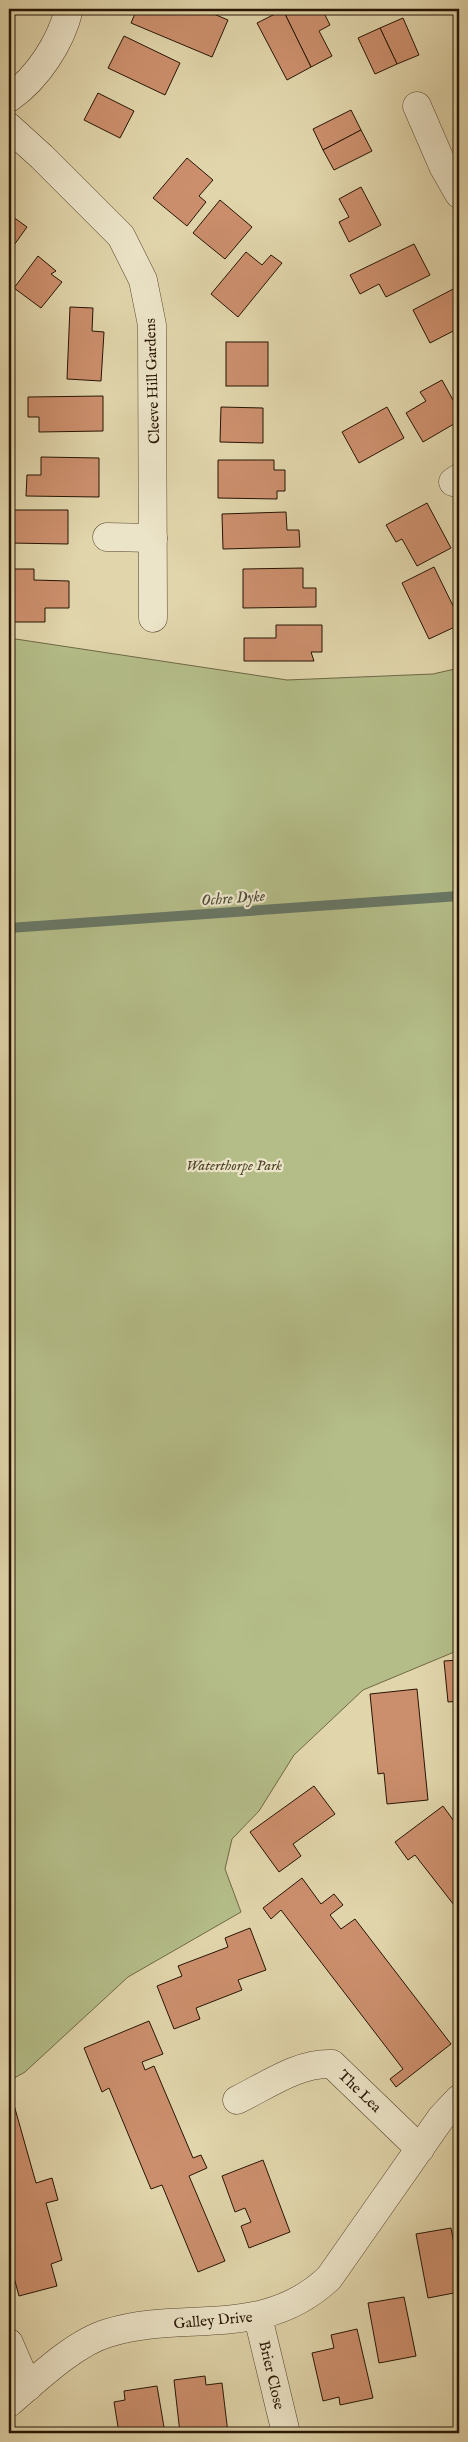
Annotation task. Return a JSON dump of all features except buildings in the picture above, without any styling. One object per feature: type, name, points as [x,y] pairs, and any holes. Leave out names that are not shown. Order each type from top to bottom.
[{"type":"street","points":[[9,98],[39,68],[58,41],[69,9]]},
{"type":"street","points":[[417,106],[443,166],[459,194]]},
{"type":"street","name":"Cleeve Hill Gardens","points":[[9,127],[42,157],[120,236],[143,280],[152,325],[153,618]]},
{"type":"street","points":[[107,537],[153,538]]},
{"type":"street","name":"The Lea","points":[[237,2100],[305,2066],[318,2063],[332,2064],[420,2149]]},
{"type":"street","name":"Galley Drive","points":[[18,2395],[76,2349],[107,2333],[144,2325],[258,2317],[317,2290],[329,2278],[441,2118],[459,2099]]},
{"type":"street","name":"Brier Close","points":[[258,2317],[286,2433]]},
{"type":"street","points":[[9,2343],[18,2395]]},
{"type":"green space","name":"Waterthorpe Park","points":[[9,638],[287,680],[433,674],[459,668],[459,1650],[363,1690],[294,1755],[259,1811],[232,1839],[225,1869],[241,1912],[128,1977],[25,2072],[9,2081]]},
{"type":"waterway","name":"Ochre Dyke","points":[[9,928],[459,896]]}]
